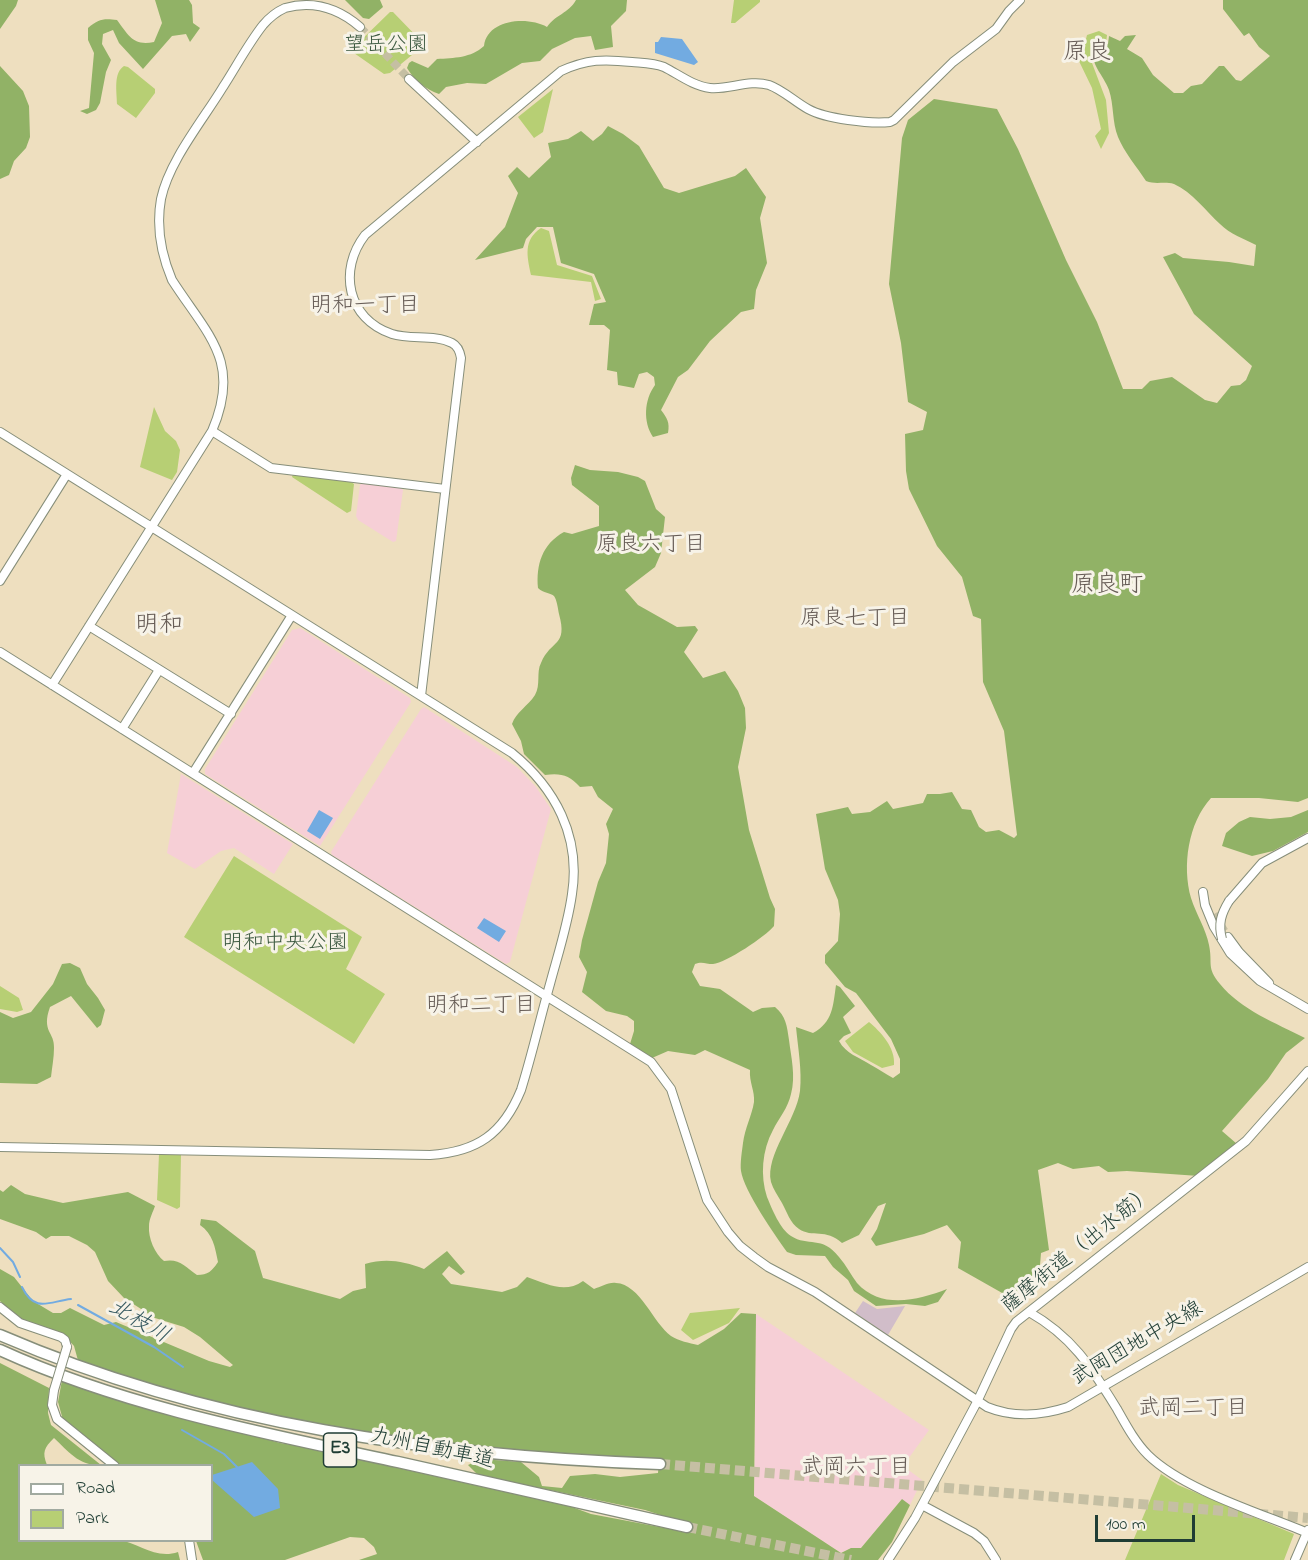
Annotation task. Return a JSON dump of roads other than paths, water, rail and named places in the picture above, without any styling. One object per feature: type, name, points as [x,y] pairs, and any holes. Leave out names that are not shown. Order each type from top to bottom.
[{"type":"highway","name":"九州自動車道","points":[[0,1335],[126,1382],[212,1406],[338,1434],[487,1454],[586,1462],[660,1464]]},
{"type":"highway","name":"九州自動車道","points":[[0,1350],[77,1380],[207,1419],[687,1527]]},
{"type":"street","points":[[421,696],[461,358],[460,352],[452,343],[402,336],[374,325],[359,309],[354,301],[349,273],[353,253],[365,235],[561,71],[583,62],[600,59],[661,66],[710,88],[750,83],[765,84],[811,111],[844,118],[890,122],[962,54],[996,28],[1020,0]]},
{"type":"street","points":[[52,685],[212,431],[223,399],[223,371],[219,354],[166,267],[159,230],[161,199],[165,188],[186,146],[257,34],[269,19],[292,6],[316,3],[340,11],[360,27]]},
{"type":"street","points":[[409,79],[477,142]]},
{"type":"street","points":[[212,431],[271,468],[445,489]]},
{"type":"street","points":[[0,432],[519,759],[540,778],[561,814],[572,851],[573,893],[526,1073],[509,1116],[498,1130],[480,1143],[450,1154],[418,1155],[0,1147]]},
{"type":"street","points":[[0,581],[67,474]]},
{"type":"street","points":[[193,773],[292,615]]},
{"type":"street","points":[[89,626],[231,714]]},
{"type":"street","name":"武岡団地中央線","points":[[0,652],[651,1062],[671,1089],[707,1200],[714,1213],[740,1246],[768,1267],[815,1292],[977,1402],[994,1410],[1011,1414],[1037,1414],[1068,1407],[1308,1267]]},
{"type":"street","points":[[122,729],[159,670]]},
{"type":"street","points":[[1308,838],[1262,863],[1229,901],[1223,911],[1220,924],[1238,961],[1260,981],[1308,1009]]},
{"type":"street","points":[[1214,914],[1203,892],[1205,905],[1214,927],[1225,938]]},
{"type":"street","name":"薩摩街道（出水筋）","points":[[888,1560],[922,1505],[977,1402],[1005,1337],[1016,1322],[1246,1141],[1308,1071]]},
{"type":"street","points":[[0,1307],[20,1323],[65,1340],[67,1347],[54,1390],[52,1405],[57,1419],[113,1464]]},
{"type":"street","points":[[1029,1312],[1048,1323],[1078,1350],[1135,1439],[1161,1466],[1182,1481],[1308,1532],[1296,1560]]},
{"type":"street","points":[[922,1505],[974,1533],[984,1541],[996,1560]]},
{"type":"street","points":[[189,1542],[192,1560]]},
{"type":"water","points":[[661,37],[682,39],[698,62],[694,65],[655,53],[655,42],[658,42]]},
{"type":"water","points":[[319,810],[333,818],[320,839],[307,831]]},
{"type":"water","points":[[484,918],[506,931],[499,942],[477,928]]},
{"type":"water","points":[[252,1462],[278,1489],[280,1508],[254,1517],[213,1481],[213,1475]]},
{"type":"waterway","name":"北枝川","points":[[0,1248],[13,1262],[20,1277]]},
{"type":"waterway","name":"北枝川","points":[[22,1287],[32,1301],[38,1303],[71,1299]]},
{"type":"waterway","name":"北枝川","points":[[78,1305],[154,1347],[183,1367]]},
{"type":"waterway","points":[[182,1430],[224,1454],[238,1468]]},
{"type":"tunnel","points":[[360,27],[409,79]]},
{"type":"tunnel","points":[[1214,914],[1228,937]]},
{"type":"tunnel","points":[[660,1464],[1308,1518]]},
{"type":"tunnel","points":[[687,1527],[851,1560]]},
{"type":"district","name":"原良","points":[[1087,54]]},
{"type":"district","name":"明和一丁目","points":[[365,307]]},
{"type":"district","name":"原良六丁目","points":[[651,546]]},
{"type":"district","name":"原良町","points":[[1107,587]]},
{"type":"district","name":"原良七丁目","points":[[855,620]]},
{"type":"district","name":"明和","points":[[159,627]]},
{"type":"district","name":"明和二丁目","points":[[481,1007]]},
{"type":"district","name":"武岡二丁目","points":[[1193,1410]]},
{"type":"district","name":"武岡六丁目","points":[[856,1469]]},
{"type":"park label","name":"望岳公園","points":[[386,47]]},
{"type":"park label","name":"明和中央公園","points":[[285,945]]}]
